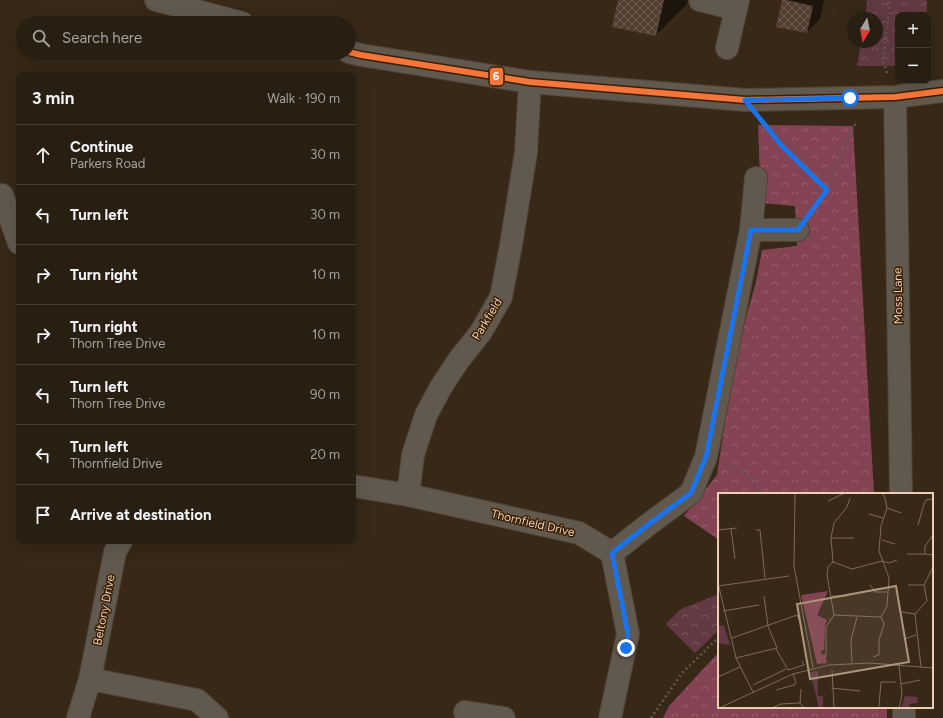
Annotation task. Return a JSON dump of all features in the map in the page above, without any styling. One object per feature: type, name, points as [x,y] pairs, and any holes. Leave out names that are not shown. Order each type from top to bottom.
[{"type":"street","points":[[156,0],[216,16]]},
{"type":"street","points":[[700,0],[737,5],[727,48]]},
{"type":"street","points":[[356,54],[530,82],[745,100],[895,97],[943,91]]},
{"type":"street","name":"Parkfield","points":[[408,495],[413,455],[426,415],[441,387],[458,361],[481,332],[501,297],[526,152],[530,82]]},
{"type":"street","name":"Moss Lane","points":[[895,97],[901,493]]},
{"type":"street","points":[[610,718],[628,634],[612,553],[691,493],[706,457],[751,230],[756,178]]},
{"type":"street","points":[[2,195],[6,220],[16,238]]},
{"type":"street","points":[[751,230],[798,230]]},
{"type":"street","name":"Thornfield Drive","points":[[356,486],[408,495],[579,533],[612,553]]},
{"type":"street","name":"Beltony Drive","points":[[78,718],[90,679],[119,544]]},
{"type":"street","points":[[90,679],[197,700],[217,718]]},
{"type":"street","points":[[465,712],[504,718]]},
{"type":"path","points":[[890,0],[883,60],[895,97]]},
{"type":"path","points":[[745,100],[782,146],[827,190]]},
{"type":"path","points":[[798,230],[827,190],[853,126],[859,122]]},
{"type":"path","points":[[706,457],[729,464],[749,475],[761,493]]},
{"type":"path","points":[[651,718],[682,673],[718,638]]},
{"type":"green space","points":[[867,0],[927,0],[927,12],[895,12],[895,66],[857,66],[860,48],[883,48],[883,12],[866,12]]},
{"type":"green space","points":[[758,125],[853,126],[874,493],[718,493],[718,539],[684,516],[717,475],[734,360],[756,282],[762,250],[797,246],[795,206],[761,203]]},
{"type":"green space","points":[[718,594],[718,631],[695,653],[666,624],[681,609]]},
{"type":"green space","points":[[718,653],[718,708],[887,708],[887,718],[663,718],[669,706]]},
{"type":"building","points":[[618,0],[664,0],[656,36],[612,27]]},
{"type":"building","points":[[782,0],[813,6],[807,33],[776,27]]},
{"type":"transit line","name":"6","points":[[356,54],[530,82],[745,100],[895,97],[943,91]]},
{"type":"route","points":[[626,648],[628,634],[612,553],[691,493],[706,457],[751,230],[798,230],[827,190],[782,146],[745,100],[850,98]]}]
